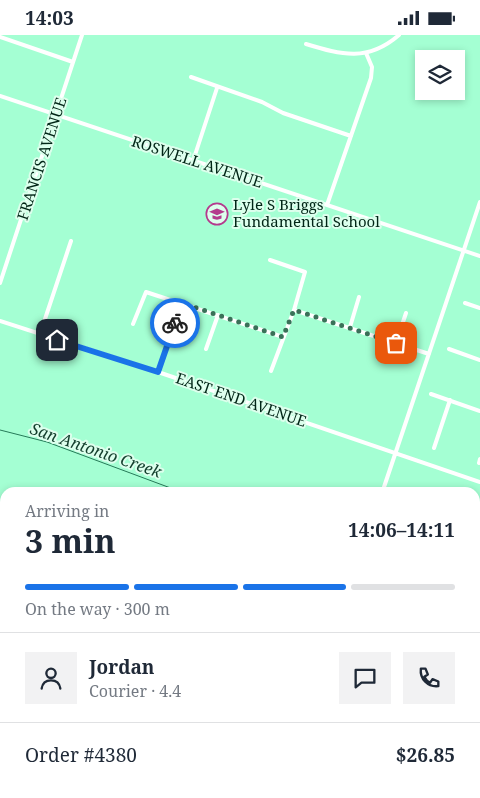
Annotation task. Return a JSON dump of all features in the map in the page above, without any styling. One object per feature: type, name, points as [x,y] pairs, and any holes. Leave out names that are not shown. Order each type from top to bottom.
[{"type":"street","name":"FRANCIS AVENUE","points":[[0,283],[82,35]]},
{"type":"street","points":[[306,44],[340,54],[366,53],[379,49],[399,35]]},
{"type":"street","points":[[0,37],[73,62]]},
{"type":"street","points":[[327,205],[371,78],[372,67],[366,53]]},
{"type":"street","points":[[191,77],[351,136]]},
{"type":"street","points":[[192,161],[217,88]]},
{"type":"street","name":"ROSWELL AVENUE","points":[[0,96],[480,256]]},
{"type":"street","points":[[384,487],[480,202]]},
{"type":"street","points":[[40,334],[71,241]]},
{"type":"street","points":[[270,260],[305,271],[294,310],[271,371]]},
{"type":"street","points":[[133,324],[146,292],[283,337]]},
{"type":"street","points":[[350,327],[359,297]]},
{"type":"street","points":[[158,372],[182,303]]},
{"type":"street","points":[[465,303],[480,308]]},
{"type":"street","points":[[294,310],[430,354]]},
{"type":"street","points":[[396,343],[406,313]]},
{"type":"street","points":[[206,349],[218,315]]},
{"type":"street","name":"EAST END AVENUE","points":[[0,321],[158,372],[480,482]]},
{"type":"street","points":[[448,349],[480,360]]},
{"type":"street","points":[[431,394],[480,411]]},
{"type":"street","points":[[434,448],[450,401]]},
{"type":"waterway","name":"San Antonio Creek","points":[[0,430],[47,442],[168,487]]},
{"type":"way so far","points":[[175,323],[182,303],[283,337],[294,310],[396,343]]},
{"type":"place","name":"Lyle S Briggs Fundamental School","points":[[217,214]]},
{"type":"route","points":[[57,340],[158,372],[175,323]]}]
